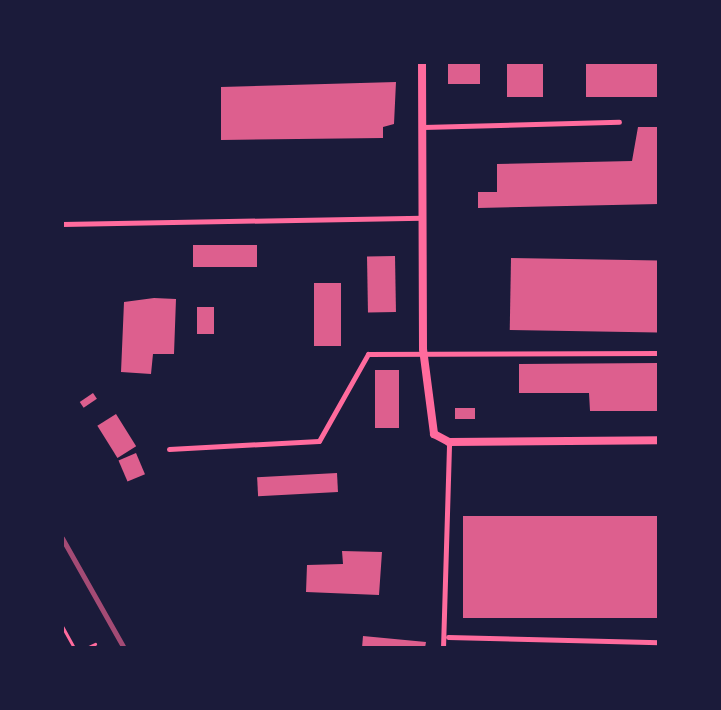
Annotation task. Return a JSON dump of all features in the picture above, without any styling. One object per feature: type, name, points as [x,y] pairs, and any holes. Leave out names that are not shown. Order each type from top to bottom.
[{"type":"street","points":[[422,62],[423,349],[427,418],[434,434],[449,442],[659,440]]},
{"type":"lane","points":[[423,127],[619,122]]},
{"type":"lane","points":[[62,224],[423,218]]},
{"type":"lane","points":[[169,449],[319,441],[368,354],[423,349],[659,353]]},
{"type":"lane","points":[[443,648],[448,637],[449,442]]},
{"type":"lane","points":[[448,637],[659,642]]},
{"type":"path","points":[[62,626],[74,648]]},
{"type":"path","points":[[86,648],[95,644]]},
{"type":"building","points":[[448,62],[480,62],[480,84],[448,84]]},
{"type":"building","points":[[507,62],[543,62],[543,97],[507,97]]},
{"type":"building","points":[[586,62],[659,62],[659,97],[586,97]]},
{"type":"building","points":[[396,82],[394,124],[383,127],[383,138],[221,140],[221,87]]},
{"type":"building","points":[[638,127],[659,127],[659,204],[478,208],[478,192],[497,192],[497,164],[632,161]]},
{"type":"building","points":[[193,245],[257,245],[257,267],[193,267]]},
{"type":"building","points":[[367,256],[395,256],[396,312],[368,312]]},
{"type":"building","points":[[511,258],[659,261],[658,333],[510,330]]},
{"type":"building","points":[[314,283],[341,283],[341,346],[314,346]]},
{"type":"building","points":[[176,299],[174,354],[153,354],[151,374],[121,372],[124,302]]},
{"type":"building","points":[[197,307],[214,307],[214,334],[197,334]]},
{"type":"building","points":[[659,363],[659,411],[590,411],[589,393],[519,393],[519,364]]},
{"type":"building","points":[[375,370],[399,370],[399,428],[375,428]]},
{"type":"building","points":[[93,393],[97,399],[84,408],[80,402]]},
{"type":"building","points":[[455,408],[475,408],[475,419],[455,419]]},
{"type":"building","points":[[116,414],[136,446],[117,458],[97,426]]},
{"type":"building","points":[[136,453],[145,474],[127,482],[119,460]]},
{"type":"building","points":[[337,473],[338,492],[258,496],[257,477]]},
{"type":"building","points":[[463,516],[659,516],[659,618],[463,618]]},
{"type":"building","points":[[342,551],[382,552],[379,595],[306,592],[307,565],[343,564]]},
{"type":"building","points":[[363,636],[426,642],[425,648],[362,648]]},
{"type":"railway","points":[[62,538],[124,648]]}]
